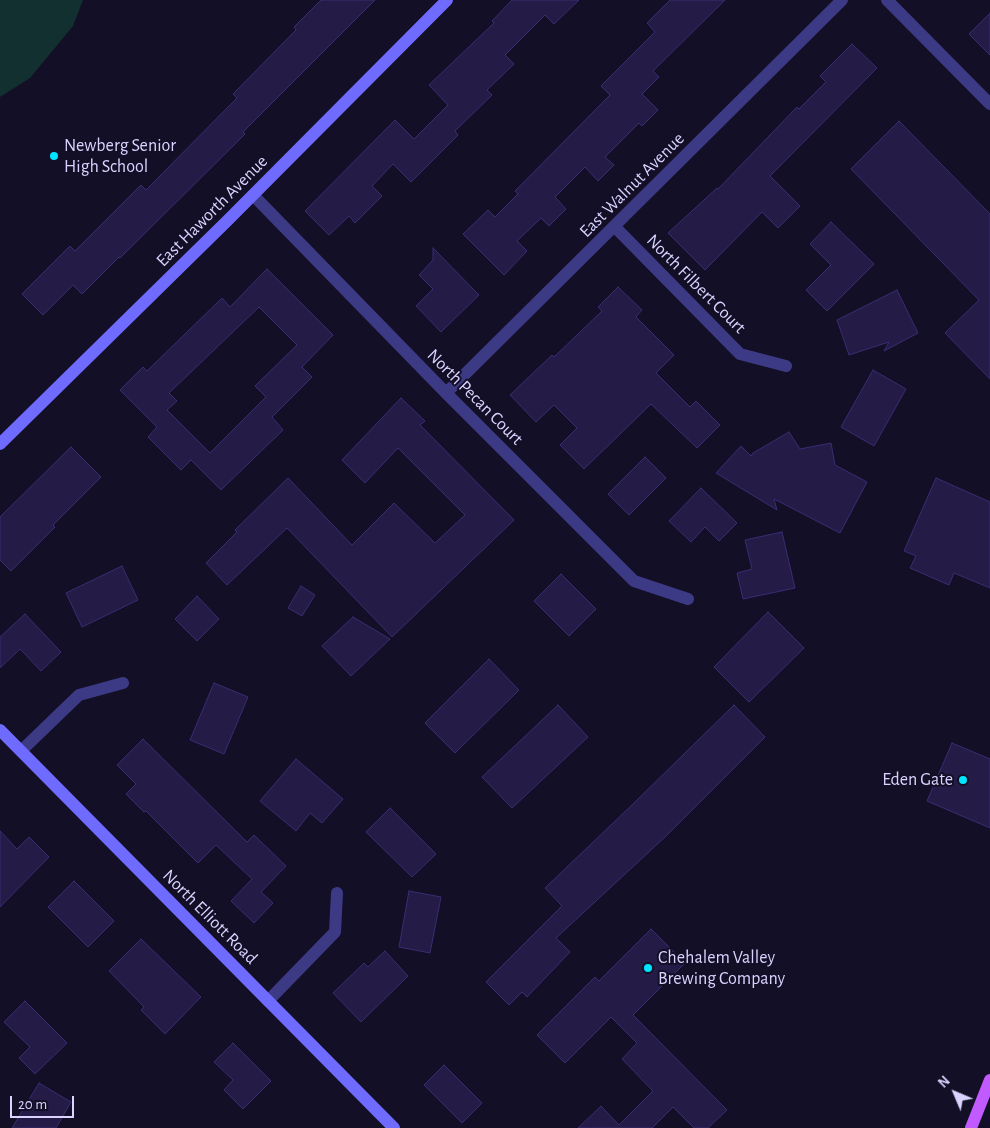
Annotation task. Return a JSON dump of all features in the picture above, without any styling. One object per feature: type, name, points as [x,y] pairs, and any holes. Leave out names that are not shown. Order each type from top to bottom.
[{"type":"main road","points":[[972,1128],[990,1080]]},
{"type":"street","name":"East Haworth Avenue","points":[[0,444],[253,196],[447,0]]},
{"type":"street","name":"East Walnut Avenue","points":[[446,393],[842,0]]},
{"type":"street","points":[[887,0],[990,104]]},
{"type":"street","name":"North Pecan Court","points":[[253,196],[634,581],[688,599]]},
{"type":"street","name":"North Filbert Court","points":[[614,227],[740,354],[786,366]]},
{"type":"street","points":[[21,751],[79,695],[123,683]]},
{"type":"street","name":"North Elliott Road","points":[[0,730],[394,1128]]},
{"type":"street","points":[[268,1001],[335,932],[337,893]]},
{"type":"green space","points":[[0,0],[83,0],[73,26],[30,78],[0,97]]},
{"type":"building","points":[[321,0],[375,0],[243,132],[245,134],[120,258],[82,294],[73,285],[43,315],[22,294],[70,246],[75,251],[141,185],[146,190],[237,98],[233,94],[296,30],[294,27]]},
{"type":"building","points":[[512,0],[579,0],[554,24],[545,15],[505,55],[514,64],[487,90],[492,95],[455,131],[458,135],[411,182],[393,164],[372,186],[382,196],[355,223],[349,216],[329,235],[305,211],[395,120],[414,139],[448,105],[429,85],[494,23],[492,21]]},
{"type":"building","points":[[670,0],[725,0],[653,71],[659,77],[642,94],[658,110],[642,126],[639,123],[605,157],[614,165],[598,181],[585,167],[555,197],[566,209],[549,226],[541,218],[517,241],[527,251],[504,275],[463,234],[488,210],[495,217],[518,194],[515,191],[610,95],[601,86],[655,32],[647,23]]},
{"type":"building","points":[[990,13],[990,55],[969,34]]},
{"type":"building","points":[[852,44],[877,68],[770,176],[800,206],[778,228],[762,212],[705,270],[668,233],[718,189],[797,107],[799,109],[826,82],[820,76]]},
{"type":"building","points":[[899,121],[990,214],[990,379],[945,333],[979,300],[851,169]]},
{"type":"building","points":[[831,222],[874,264],[827,311],[806,290],[831,265],[810,244]]},
{"type":"building","points":[[433,248],[479,295],[441,332],[416,306],[433,289],[419,275],[433,260]]},
{"type":"building","points":[[267,269],[333,335],[302,367],[312,377],[272,417],[283,430],[221,490],[191,460],[181,470],[148,437],[157,427],[120,390],[143,367],[147,371],[222,298],[230,307]],"holes":[[[259,307],[297,345],[255,386],[266,397],[210,453],[167,410],[177,401],[169,393]]]},
{"type":"building","points":[[618,287],[642,310],[636,317],[674,355],[656,373],[690,407],[696,401],[720,425],[697,448],[651,404],[584,469],[560,445],[577,428],[554,405],[536,422],[510,395],[552,355],[554,357],[602,311],[598,307]]},
{"type":"building","points":[[897,290],[918,333],[884,351],[889,342],[849,355],[837,320]]},
{"type":"building","points":[[873,370],[906,389],[874,446],[841,427]]},
{"type":"building","points":[[401,398],[425,421],[420,425],[514,520],[392,637],[287,528],[227,585],[206,563],[237,532],[235,530],[288,478],[352,545],[394,503],[435,543],[465,515],[398,448],[365,483],[342,460]]},
{"type":"building","points":[[789,432],[800,449],[831,443],[835,465],[867,482],[840,533],[774,499],[777,510],[716,473],[741,446],[751,456]]},
{"type":"building","points":[[71,447],[101,477],[11,571],[0,560],[0,517]]},
{"type":"building","points":[[645,457],[666,478],[629,515],[608,494]]},
{"type":"building","points":[[936,478],[990,502],[990,588],[954,573],[949,585],[910,568],[916,556],[904,551]]},
{"type":"building","points":[[701,488],[737,523],[719,541],[705,527],[691,542],[669,521]]},
{"type":"building","points":[[782,532],[795,588],[743,599],[737,573],[752,569],[745,540]]},
{"type":"building","points":[[122,566],[138,600],[82,627],[66,593]]},
{"type":"building","points":[[561,574],[596,609],[569,636],[534,601]]},
{"type":"building","points":[[301,586],[315,595],[302,616],[288,608]]},
{"type":"building","points":[[197,596],[219,619],[197,641],[175,619]]},
{"type":"building","points":[[768,612],[804,648],[749,702],[714,667]]},
{"type":"building","points":[[25,614],[61,652],[41,671],[20,649],[0,668],[0,637]]},
{"type":"building","points":[[353,617],[390,639],[351,676],[322,646]]},
{"type":"building","points":[[489,659],[519,690],[455,753],[425,723]]},
{"type":"building","points":[[214,683],[248,697],[224,754],[190,740]]},
{"type":"building","points":[[558,705],[588,737],[512,808],[482,777]]},
{"type":"building","points":[[734,705],[765,737],[665,837],[556,938],[570,952],[527,997],[522,992],[509,1005],[486,982],[562,906],[545,888]]},
{"type":"building","points":[[143,739],[247,842],[254,835],[286,866],[261,892],[273,903],[254,923],[231,901],[252,879],[216,845],[198,863],[146,811],[144,812],[126,794],[136,784],[117,765]]},
{"type":"building","name":"Eden Gate","points":[[952,743],[990,759],[990,828],[927,801]]},
{"type":"building","points":[[296,759],[343,799],[322,823],[310,813],[296,831],[260,801]]},
{"type":"building","points":[[390,808],[436,854],[412,877],[366,832]]},
{"type":"building","points":[[0,831],[17,849],[29,837],[49,857],[0,907]]},
{"type":"building","points":[[74,881],[114,921],[88,947],[48,907]]},
{"type":"building","points":[[409,891],[441,897],[430,953],[399,947]]},
{"type":"building","points":[[651,929],[685,963],[633,1015],[727,1110],[708,1128],[694,1128],[673,1107],[652,1128],[578,1128],[601,1106],[619,1125],[653,1091],[622,1059],[637,1043],[611,1017],[565,1063],[537,1035],[595,977],[599,981]]},
{"type":"building","points":[[141,939],[201,997],[165,1034],[141,1010],[144,1007],[109,971]]},
{"type":"building","points":[[385,951],[408,976],[361,1022],[333,993],[364,963],[368,967]]},
{"type":"building","points":[[25,1001],[67,1043],[35,1074],[19,1058],[30,1047],[4,1022]]},
{"type":"building","points":[[233,1043],[271,1081],[243,1109],[224,1090],[233,1080],[214,1062]]},
{"type":"building","points":[[444,1065],[482,1103],[462,1123],[424,1085]]},
{"type":"building","points":[[39,1083],[71,1102],[56,1128],[12,1128]]},
{"type":"place","name":"Newberg Senior High School","points":[[54,156]]},
{"type":"place","name":"Eden Gate","points":[[963,780]]},
{"type":"place","name":"Chehalem Valley Brewing Company","points":[[648,968]]}]
